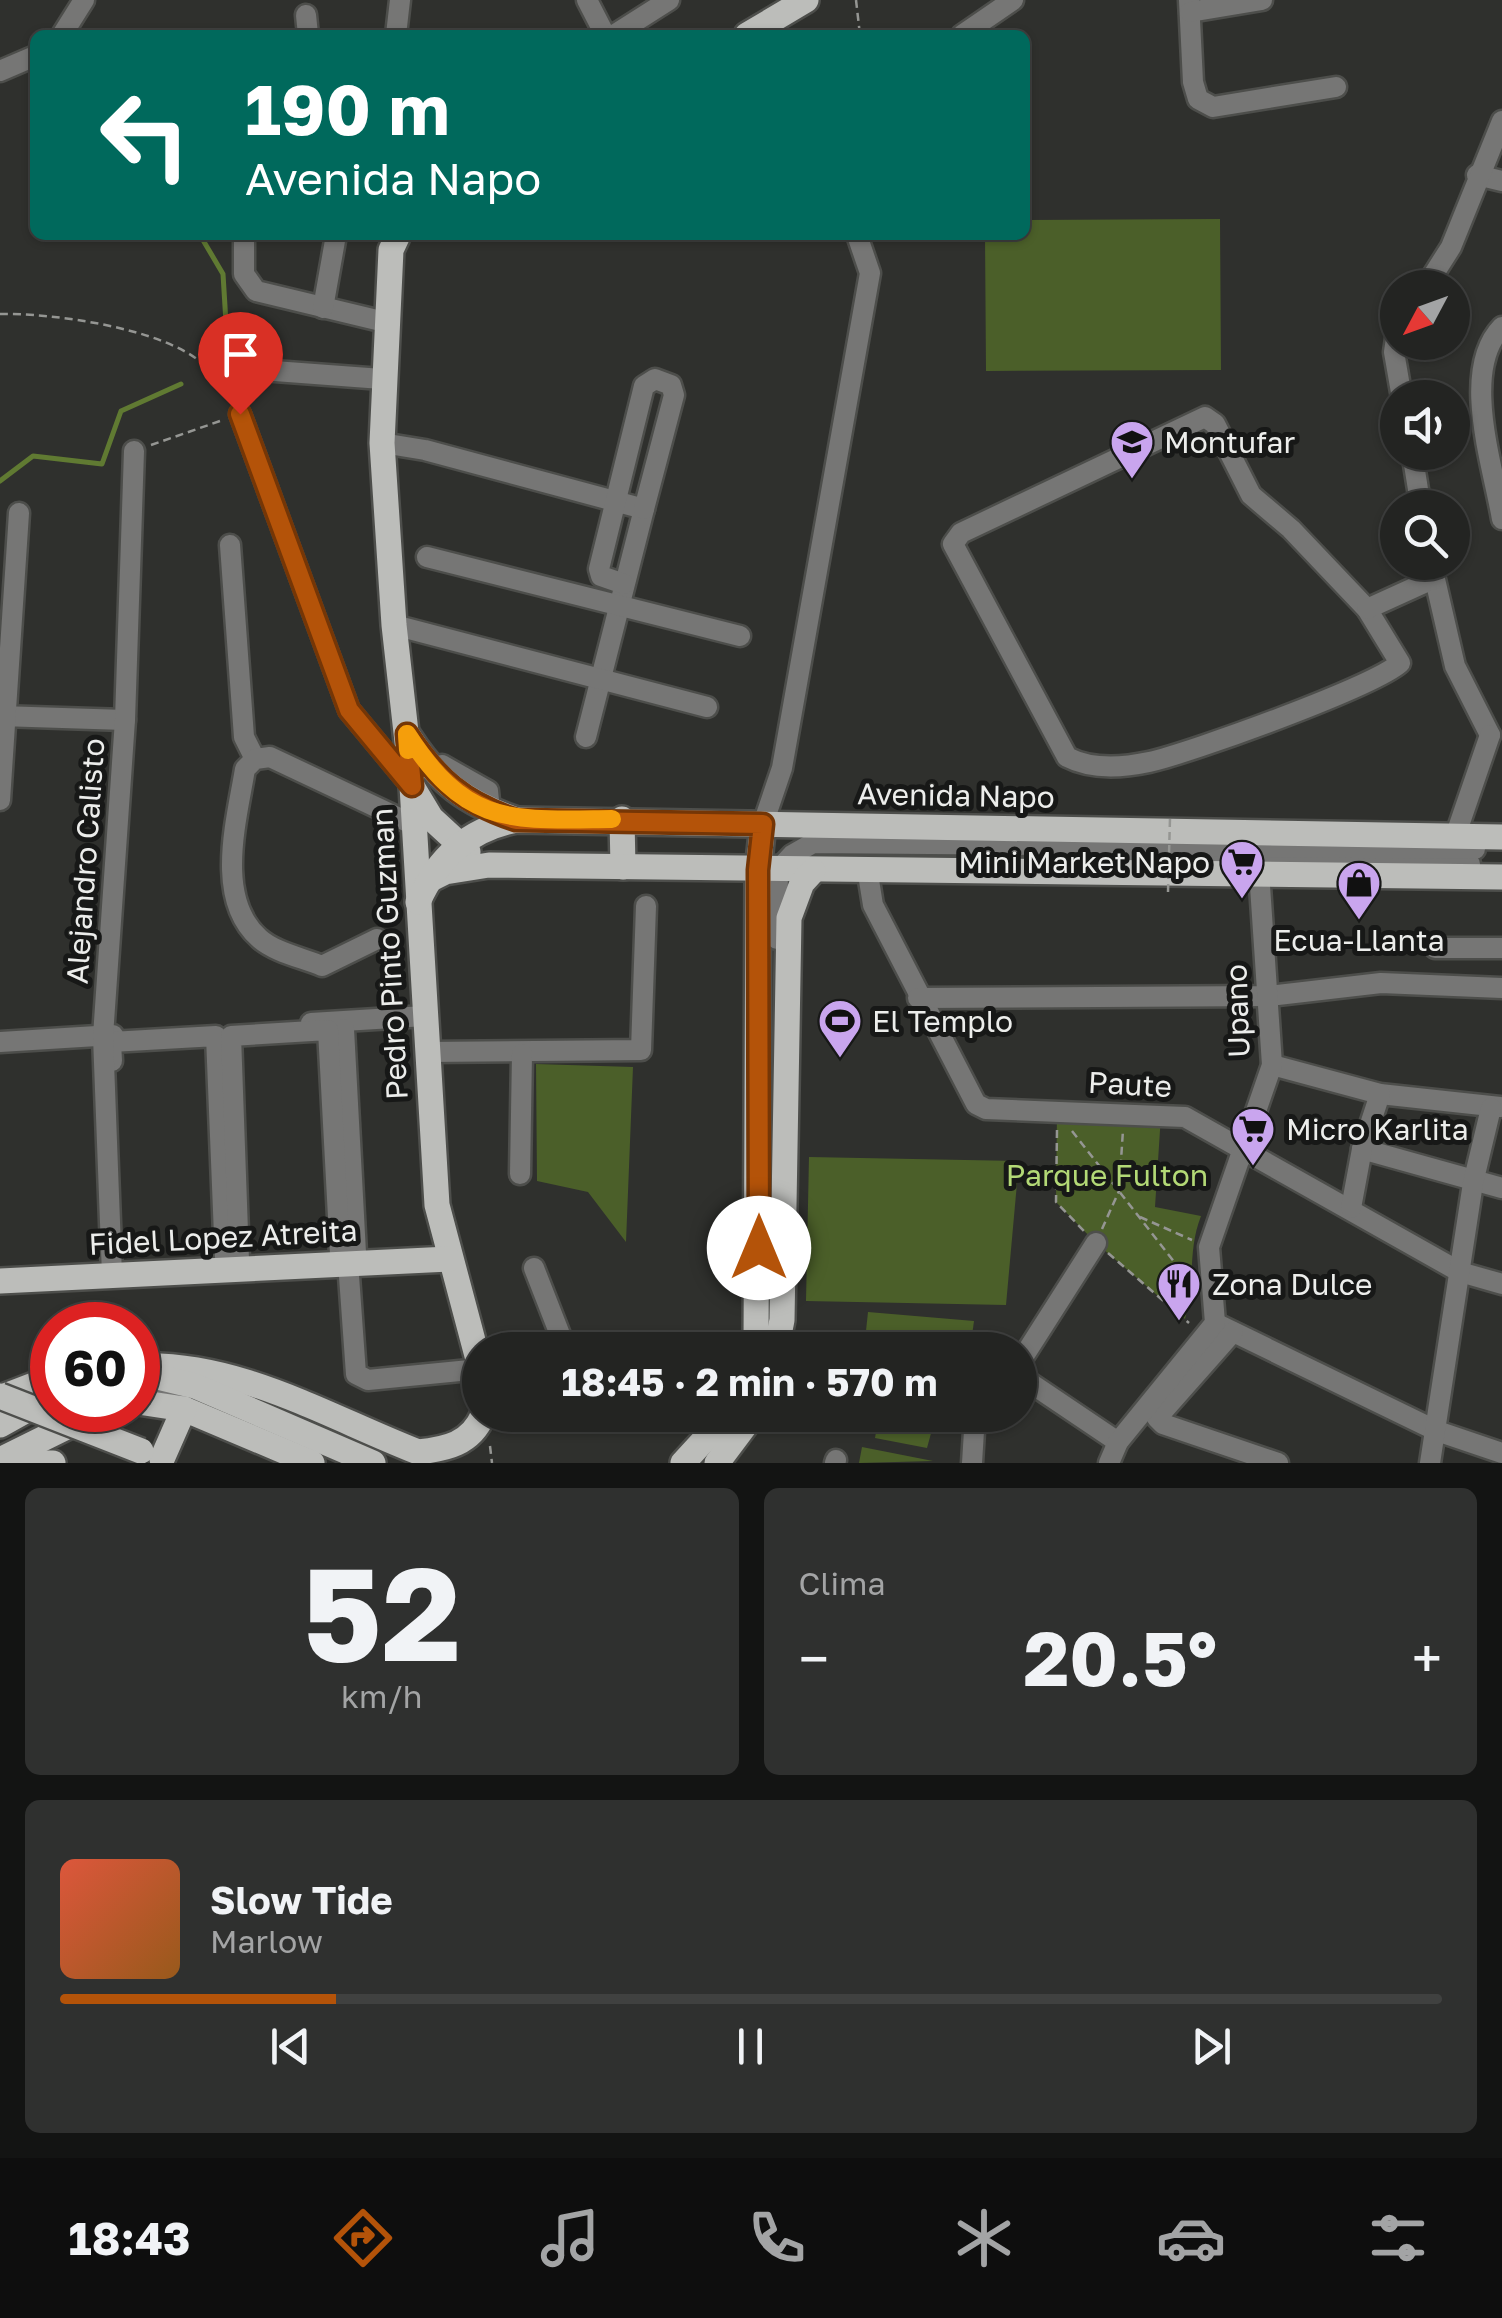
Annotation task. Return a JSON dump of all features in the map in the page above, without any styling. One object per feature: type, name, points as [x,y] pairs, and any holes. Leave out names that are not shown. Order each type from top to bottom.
[{"type":"main road","points":[[755,30],[806,0]]},
{"type":"main road","points":[[391,240],[384,322],[382,444],[394,625],[407,734],[432,818],[458,844],[489,865]]},
{"type":"main road","points":[[421,778],[516,820]]},
{"type":"main road","name":"Pedro Pinto Guzman","points":[[421,778],[414,825],[437,1205],[470,1332]]},
{"type":"main road","points":[[622,819],[623,867]]},
{"type":"main road","name":"Avenida Napo","points":[[418,902],[458,844],[476,832],[516,820],[1502,838]]},
{"type":"main road","points":[[756,1332],[768,870],[763,824]]},
{"type":"main road","points":[[431,879],[446,872],[489,865],[814,871],[1259,871],[1502,877]]},
{"type":"main road","points":[[780,1332],[789,918],[802,883],[814,871]]},
{"type":"main road","name":"Fidel Lopez Atreita","points":[[0,1281],[348,1257],[449,1258]]},
{"type":"main road","points":[[160,1367],[203,1368],[241,1378],[418,1452],[446,1450],[472,1432]]},
{"type":"main road","points":[[160,1377],[195,1386],[373,1463]]},
{"type":"main road","points":[[0,1397],[30,1386]]},
{"type":"main road","points":[[0,1397],[158,1458],[184,1409]]},
{"type":"main road","points":[[160,1405],[184,1409],[312,1463]]},
{"type":"main road","points":[[0,1426],[30,1409]]},
{"type":"main road","points":[[3,1461],[59,1432]]},
{"type":"main road","points":[[683,1463],[711,1432]]},
{"type":"main road","points":[[716,1463],[741,1432]]},
{"type":"main road","points":[[3,1461],[52,1463]]},
{"type":"street","points":[[65,30],[84,0]]},
{"type":"street","points":[[397,30],[400,0]]},
{"type":"street","points":[[587,0],[603,30]]},
{"type":"street","points":[[622,30],[669,0]]},
{"type":"street","points":[[969,30],[1014,0]]},
{"type":"street","points":[[1262,0],[1189,6],[1193,82],[1198,99],[1213,107],[1336,87]]},
{"type":"street","points":[[0,72],[30,58]]},
{"type":"street","points":[[1437,270],[1452,247],[1477,175],[1502,121]]},
{"type":"street","points":[[1477,175],[1502,181]]},
{"type":"street","points":[[244,240],[244,274],[256,291],[384,322]]},
{"type":"street","points":[[323,308],[335,240]]},
{"type":"street","points":[[763,824],[782,768],[870,272],[856,240]]},
{"type":"street","points":[[1502,327],[1488,344],[1482,362],[1493,415],[1502,517]]},
{"type":"street","points":[[247,369],[382,379]]},
{"type":"street","points":[[586,737],[674,394],[671,385],[655,380],[644,386],[608,499],[598,573],[624,584]]},
{"type":"street","points":[[240,414],[349,710],[421,778]]},
{"type":"street","points":[[1206,417],[1215,424],[1251,494],[1291,529],[1367,609],[1398,666],[1276,718],[1149,762],[1088,768],[1066,757],[953,544],[961,533],[1206,417]]},
{"type":"street","points":[[382,444],[425,450],[644,509]]},
{"type":"street","name":"Alejandro Calisto","points":[[116,1272],[102,1036],[124,720],[134,451]]},
{"type":"street","points":[[0,800],[2,716],[19,513]]},
{"type":"street","points":[[230,545],[244,736],[255,759]]},
{"type":"street","points":[[428,557],[740,636]]},
{"type":"street","points":[[1367,609],[1417,580]]},
{"type":"street","points":[[1434,580],[1455,666],[1496,734],[1455,837]]},
{"type":"street","points":[[394,625],[707,707]]},
{"type":"street","points":[[2,716],[124,720]]},
{"type":"street","points":[[376,939],[322,966],[261,941],[251,929],[228,874],[245,769],[255,759],[270,757],[414,825]]},
{"type":"street","points":[[767,1332],[772,1290],[768,870],[792,854],[813,843],[1502,849]]},
{"type":"street","points":[[814,871],[834,855],[918,860],[1502,865]]},
{"type":"street","name":"Paute","points":[[867,868],[873,906],[976,1104],[986,1109],[1185,1117],[1460,1272],[1502,1284]]},
{"type":"street","name":"Upano","points":[[1217,1331],[1209,1248],[1272,1065],[1259,871]]},
{"type":"street","points":[[427,1052],[641,1050],[646,906]]},
{"type":"street","points":[[1435,948],[1502,948]]},
{"type":"street","points":[[918,998],[1268,996],[1381,983],[1502,988]]},
{"type":"street","points":[[0,1042],[224,1028],[340,1026],[425,1016]]},
{"type":"street","points":[[340,1026],[354,1366],[361,1378],[462,1370]]},
{"type":"street","points":[[224,1028],[232,1263]]},
{"type":"street","points":[[232,1263],[231,1036],[328,1030],[348,1257]]},
{"type":"street","points":[[116,1272],[111,1042],[116,1041],[216,1036],[232,1263]]},
{"type":"street","points":[[520,1174],[522,1054]]},
{"type":"street","points":[[1272,1065],[1380,1094],[1496,1107],[1473,1182],[1430,1463]]},
{"type":"street","points":[[1351,1208],[1362,1149],[1380,1094]]},
{"type":"street","points":[[1362,1149],[1502,1188]]},
{"type":"street","points":[[1037,1335],[1096,1243]]},
{"type":"street","points":[[534,1268],[559,1332]]},
{"type":"street","points":[[1217,1331],[1158,1418],[1162,1424],[1278,1463]]},
{"type":"street","points":[[1217,1331],[1437,1431],[1502,1454]]},
{"type":"street","points":[[1109,1463],[1118,1442],[1217,1331]]},
{"type":"street","points":[[160,1387],[172,1387],[358,1463]]},
{"type":"street","points":[[1037,1387],[1118,1442]]},
{"type":"street","points":[[0,1435],[30,1419]]},
{"type":"street","points":[[702,1463],[727,1432]]},
{"type":"street","points":[[972,1463],[974,1432]]},
{"type":"path","points":[[856,0],[859,30]]},
{"type":"path","points":[[0,314],[82,321],[177,349],[202,363],[240,414],[134,451]]},
{"type":"path","points":[[1168,892],[1170,818]]},
{"type":"path","points":[[1057,1111],[1194,1288],[1216,1298]]},
{"type":"path","points":[[1057,1111],[1056,1202],[1096,1243],[1217,1331]]},
{"type":"path","points":[[1096,1243],[1119,1190],[1124,1114]]},
{"type":"path","points":[[1139,1216],[1209,1248]]},
{"type":"green space","points":[[1220,219],[1221,370],[986,371],[985,240],[1030,240],[1030,220]]},
{"type":"green space","points":[[536,1064],[633,1067],[626,1242],[588,1192],[537,1181]]},
{"type":"green space","name":"Parque Fulton","points":[[1057,1111],[1161,1115],[1155,1207],[1201,1216],[1185,1319],[1096,1243],[1056,1202]]},
{"type":"green space","points":[[809,1157],[1019,1161],[1006,1305],[806,1301]]},
{"type":"green space","points":[[868,1312],[974,1321],[972,1332],[866,1332]]},
{"type":"green space","points":[[876,1432],[931,1432],[927,1448],[875,1438]]},
{"type":"green space","points":[[862,1447],[933,1461],[859,1463]]},
{"type":"waterway","points":[[203,240],[223,274],[227,339]]},
{"type":"waterway","points":[[0,481],[33,456],[102,464],[121,411],[181,384]]},
{"type":"slow traffic","points":[[408,750],[407,734],[430,770],[451,790],[482,809],[516,820],[612,819]]},
{"type":"place","name":"Montufar","points":[[1132,480]]},
{"type":"place","name":"Mini Market Napo","points":[[1242,900]]},
{"type":"place","name":"Ecua-Llanta","points":[[1359,921]]},
{"type":"place","name":"El Templo","points":[[840,1059]]},
{"type":"place","name":"Micro Karlita","points":[[1253,1167]]},
{"type":"place","name":"Zona Dulce","points":[[1179,1322]]},
{"type":"route","points":[[240,414],[349,710],[412,786],[407,734],[430,770],[451,790],[482,809],[516,820],[763,824],[758,870],[759,1248]]}]
